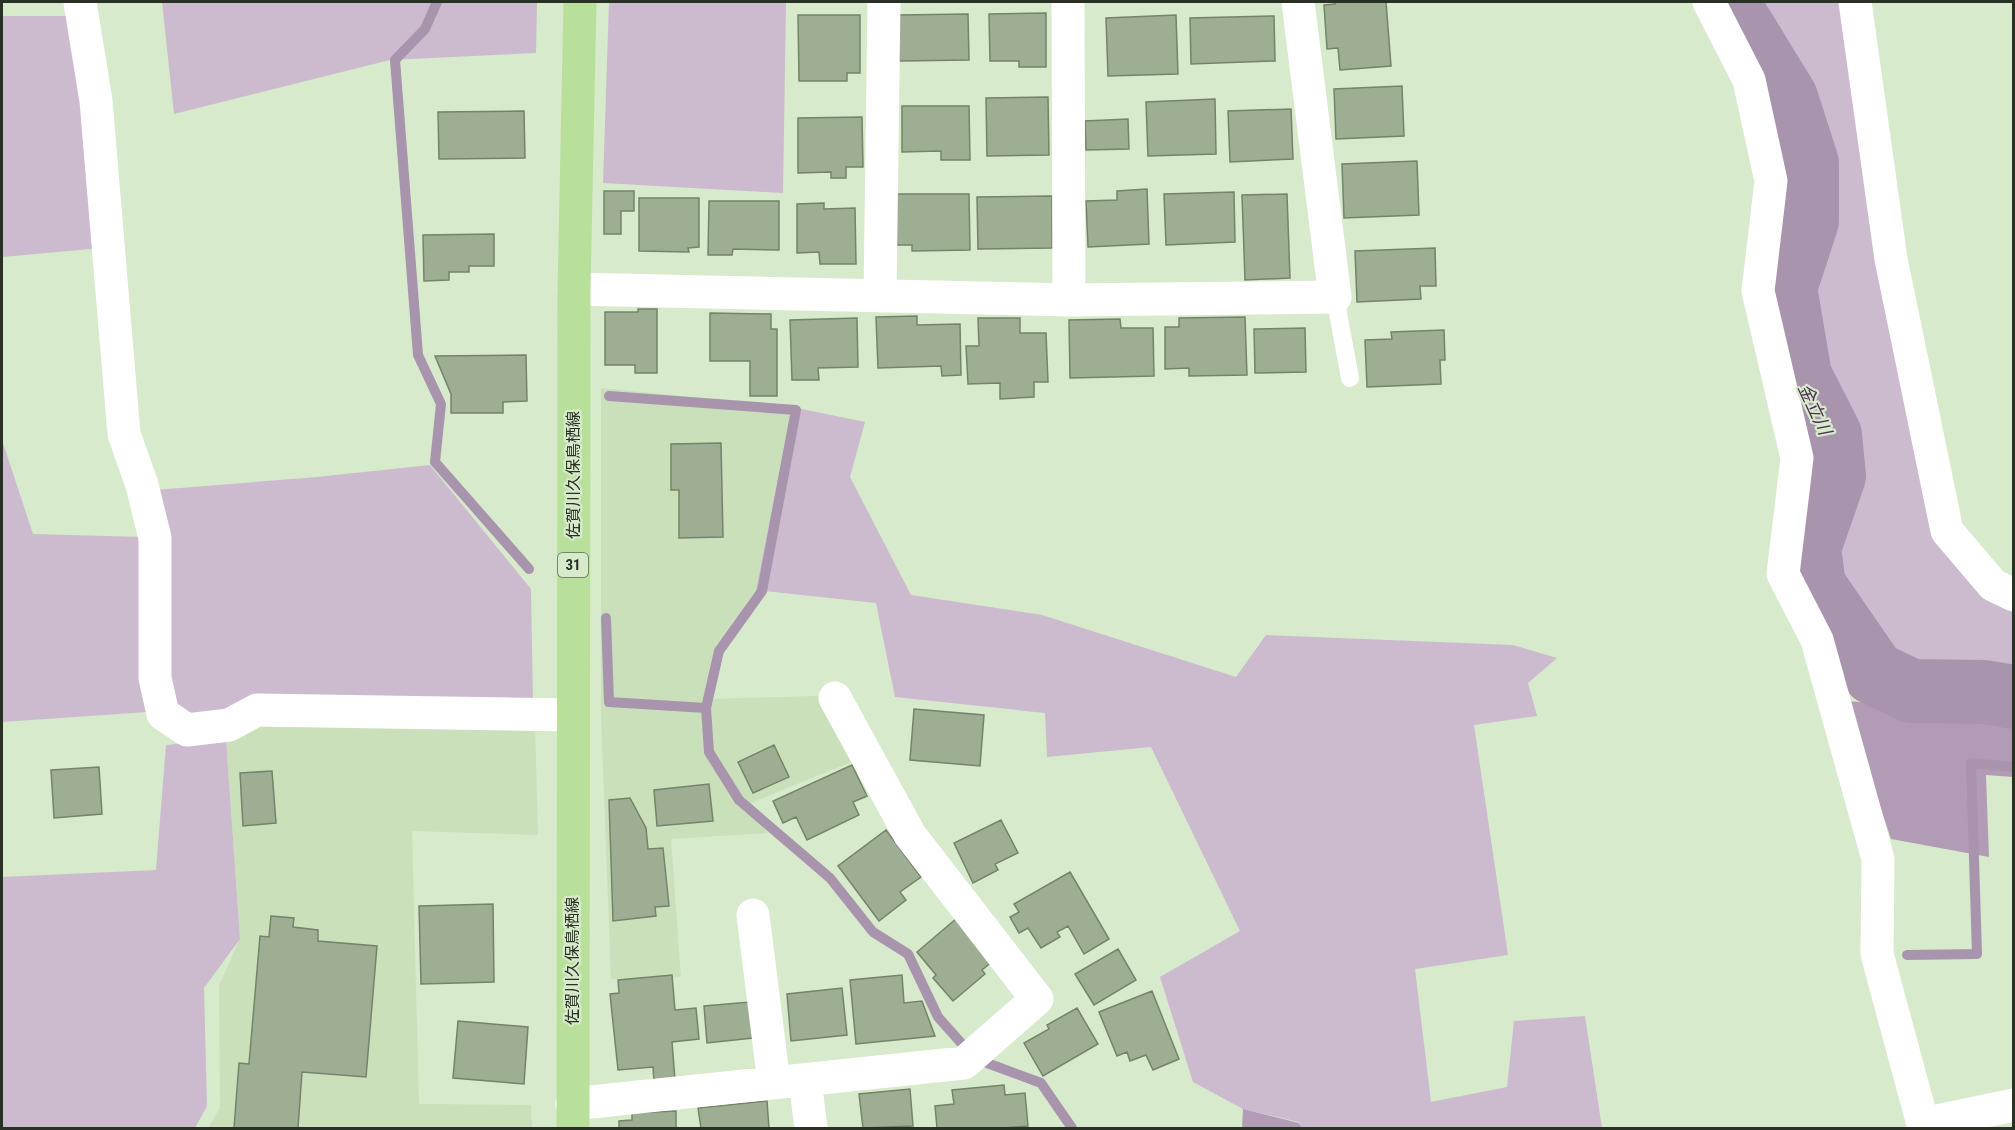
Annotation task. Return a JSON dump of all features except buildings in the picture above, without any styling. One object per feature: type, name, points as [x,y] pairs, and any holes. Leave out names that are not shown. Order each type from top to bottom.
[{"type":"main road","name":"佐賀川久保鳥栖線","points":[[572,1116],[574,289],[580,2]]},
{"type":"street","points":[[80,2],[96,101],[124,434],[142,485],[154,538],[156,678],[163,714],[188,730],[229,725],[257,710],[573,715]]},
{"type":"street","points":[[880,296],[884,2]]},
{"type":"street","points":[[1068,2],[1069,300]]},
{"type":"street","points":[[574,289],[1069,300],[1335,297],[1298,2]]},
{"type":"street","points":[[1708,2],[1749,80],[1771,181],[1758,291],[1797,458],[1783,574],[1817,640],[1878,859],[1877,954],[1924,1126],[2013,1105]]},
{"type":"street","points":[[1855,2],[1891,259],[1947,531],[1992,585],[2013,595]]},
{"type":"street","points":[[572,1116],[790,1081],[964,1063],[1036,999],[910,835],[835,698]]},
{"type":"street","points":[[753,915],[790,1081],[811,1128]]},
{"type":"lane","points":[[1335,297],[1350,378]]},
{"type":"shaded area","points":[[162,2],[537,2],[536,53],[390,60],[174,114]]},
{"type":"shaded area","points":[[609,2],[786,2],[783,193],[603,183]]},
{"type":"shaded area","points":[[1753,2],[1845,2],[1933,534],[2013,611],[2013,681],[1894,668],[1823,559],[1853,452],[1814,367],[1801,292],[1822,230],[1816,129]]},
{"type":"shaded area","points":[[2,16],[75,16],[102,248],[2,257]]},
{"type":"shaded area","points":[[601,388],[792,407],[756,590],[715,647],[706,699],[818,696],[851,762],[751,803],[767,833],[671,839],[681,977],[611,979],[601,717]]},
{"type":"shaded area","points":[[792,407],[865,422],[850,477],[911,595],[1042,615],[1236,677],[1266,635],[1513,645],[1557,658],[1528,683],[1537,716],[1474,725],[1508,955],[1415,969],[1431,1102],[1507,1087],[1514,1021],[1585,1016],[1602,1128],[1302,1128],[1299,1122],[1243,1109],[1193,1082],[1160,977],[1240,931],[1151,747],[1047,757],[1045,713],[895,697],[876,603],[756,590]]},
{"type":"shaded area","points":[[2,440],[33,534],[143,537],[148,712],[2,722]]},
{"type":"shaded area","points":[[430,465],[531,589],[533,704],[188,720],[169,698],[155,490]]},
{"type":"shaded area","points":[[1845,701],[2013,712],[2013,777],[1986,775],[1989,857],[1891,839]]},
{"type":"shaded area","points":[[258,718],[535,723],[538,835],[412,831],[419,1104],[531,1105],[532,1128],[208,1128],[220,1108],[219,986],[240,938],[226,739]]},
{"type":"shaded area","points":[[226,739],[240,939],[204,988],[207,1106],[195,1128],[2,1128],[2,877],[156,870],[166,745]]},
{"type":"shaded area","points":[[1243,1109],[1299,1123],[1302,1128],[1242,1128]]},
{"type":"waterway","points":[[437,2],[425,29],[395,60],[418,355],[441,404],[435,462],[529,569]]},
{"type":"waterway","name":"金立川","points":[[1727,2],[1786,98],[1807,163],[1807,221],[1785,288],[1800,376],[1830,435],[1834,476],[1809,548],[1814,586],[1874,673],[1911,691],[1984,692],[2014,697]]},
{"type":"waterway","points":[[609,396],[796,410],[762,591],[719,651],[706,708],[709,752],[739,800],[830,878],[873,932],[908,954],[938,1017],[962,1044]]},
{"type":"waterway","points":[[606,618],[609,702],[706,708]]},
{"type":"waterway","points":[[1907,955],[1977,954],[1971,763],[2014,767]]},
{"type":"waterway","points":[[987,1063],[1041,1083],[1072,1128]]}]
